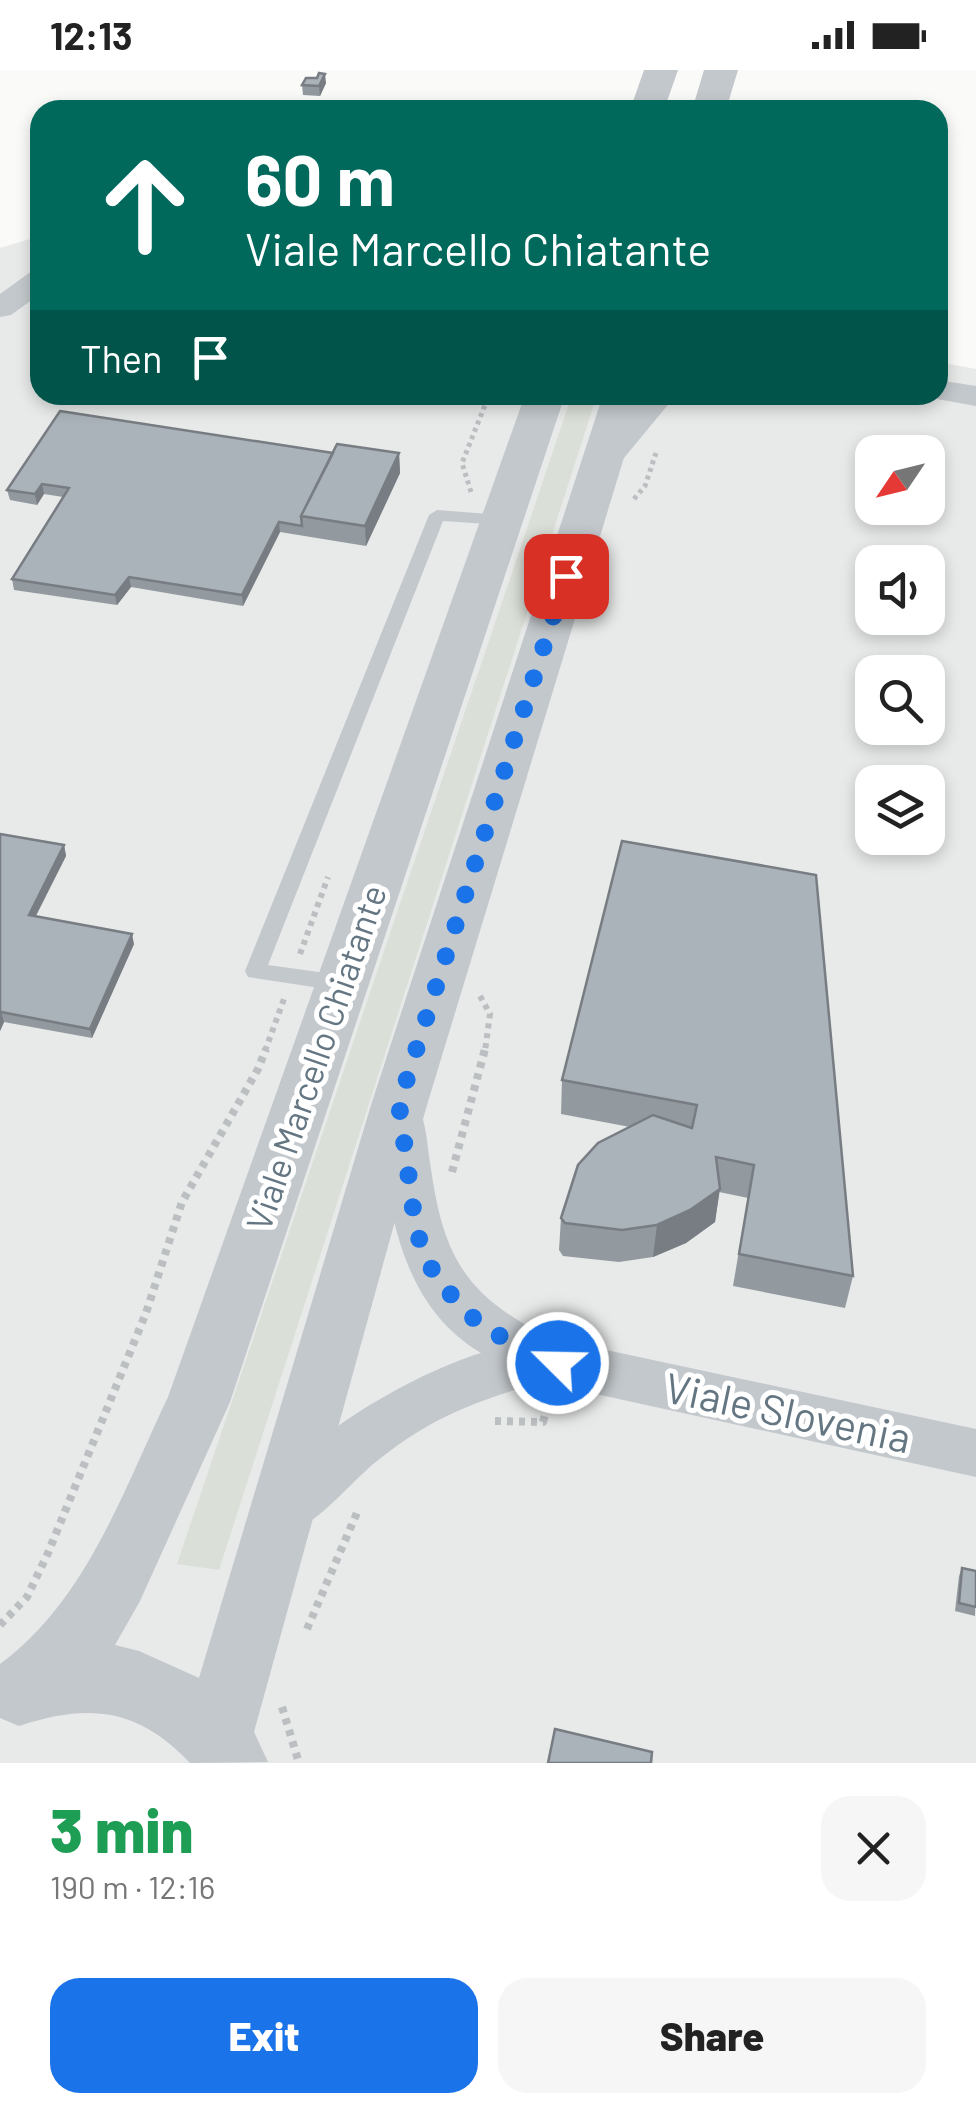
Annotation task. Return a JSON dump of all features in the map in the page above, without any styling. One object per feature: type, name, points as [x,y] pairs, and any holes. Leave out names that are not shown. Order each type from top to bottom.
[{"type":"street","points":[[650,100],[661,70]]},
{"type":"street","points":[[712,100],[721,70]]},
{"type":"street","points":[[0,308],[30,287]]},
{"type":"street","points":[[948,392],[976,396]]},
{"type":"street","name":"Viale Marcello Chiatante","points":[[225,1750],[280,1516],[399,1104],[620,405]]},
{"type":"street","points":[[602,463],[651,405]]},
{"type":"street","name":"Viale Marcello Chiatante","points":[[14,1694],[89,1624],[116,1578],[198,1402],[317,980],[482,519],[535,407]]},
{"type":"street","name":"Viale Slovenia","points":[[399,1104],[416,1231],[436,1279],[480,1325],[550,1361],[976,1453]]},
{"type":"street","name":"Viale Slovenia","points":[[280,1516],[342,1454],[402,1412],[449,1387],[550,1361]]},
{"type":"street","name":"Viale Marcello Chiatante","points":[[14,1694],[80,1677],[132,1682],[179,1702],[225,1750]]},
{"type":"lane","points":[[317,980],[255,971],[437,515],[482,519]]},
{"type":"path","points":[[482,519],[462,463],[485,405]]},
{"type":"path","points":[[621,514],[645,486],[657,450]]},
{"type":"path","points":[[0,1625],[28,1597],[48,1553],[146,1313],[182,1202],[258,1069],[317,980],[330,870]]},
{"type":"path","points":[[451,1188],[490,1014],[479,994]]},
{"type":"path","points":[[485,1422],[542,1422],[550,1361]]},
{"type":"path","points":[[302,1642],[338,1547],[363,1502]]},
{"type":"path","points":[[286,1692],[281,1710],[299,1763]]},
{"type":"shaded area","points":[[30,239],[30,405],[948,405],[948,364],[976,369],[976,1763],[0,1763],[0,248]]},
{"type":"shaded area","points":[[569,405],[594,405],[219,1570],[177,1564]]},
{"type":"building","points":[[319,73],[325,74],[319,86],[302,85],[306,78],[317,78]]},
{"type":"building","points":[[60,411],[333,453],[301,516],[302,526],[279,522],[242,595],[129,577],[115,595],[12,579],[69,488],[42,484],[35,494],[7,490]]},
{"type":"building","points":[[337,444],[399,453],[365,526],[301,516]]},
{"type":"building","points":[[0,834],[64,845],[29,915],[132,934],[90,1029],[1,1012],[0,1015]]},
{"type":"building","points":[[622,841],[816,875],[853,1276],[739,1254],[754,1165],[716,1157],[720,1189],[690,1210],[657,1225],[622,1230],[565,1223],[561,1218],[578,1165],[598,1143],[653,1115],[692,1128],[697,1105],[562,1080]]},
{"type":"building","points":[[962,1568],[976,1571],[976,1607],[959,1603]]},
{"type":"building","points":[[555,1729],[652,1752],[651,1763],[548,1763]]},
{"type":"route","points":[[558,1363],[542,1359],[480,1325],[436,1279],[416,1231],[399,1104],[566,576]]}]
